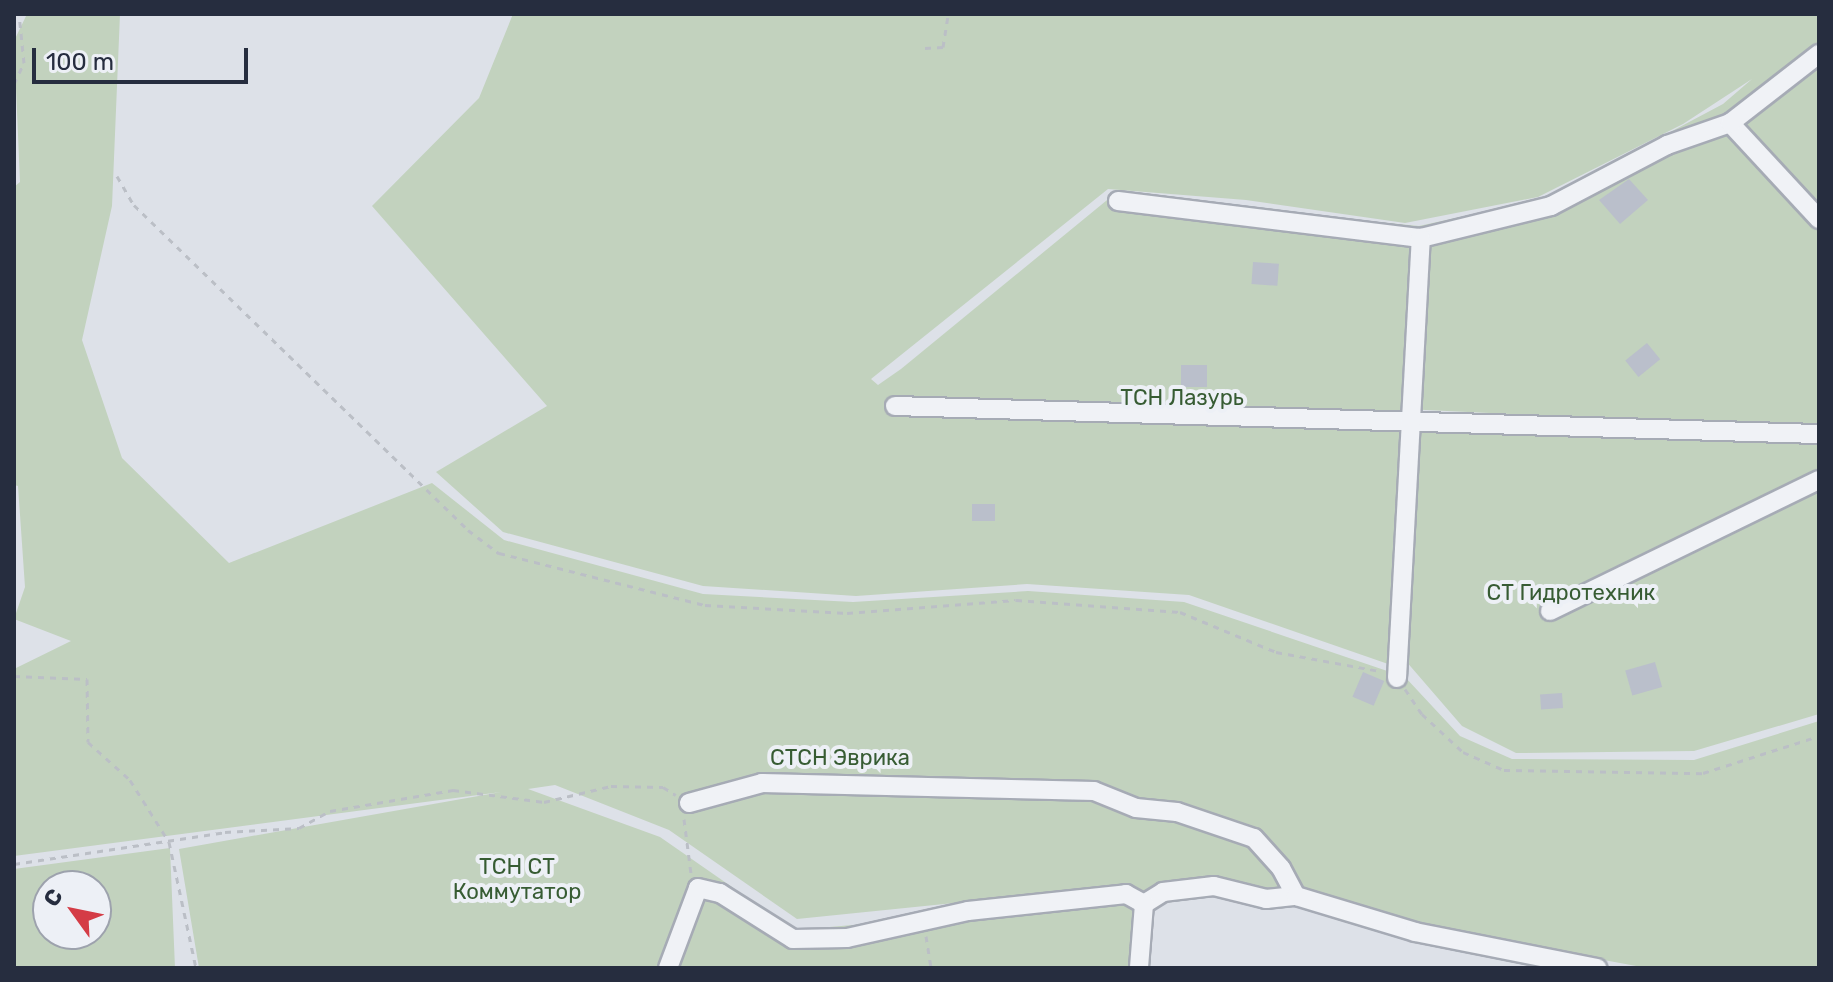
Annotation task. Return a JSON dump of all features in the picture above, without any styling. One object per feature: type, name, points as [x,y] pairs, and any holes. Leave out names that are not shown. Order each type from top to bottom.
[{"type":"lane","points":[[1118,201],[1421,238],[1551,206],[1667,145],[1730,123],[1819,54]]},
{"type":"lane","points":[[1730,123],[1819,219]]},
{"type":"lane","points":[[1397,678],[1421,238]]},
{"type":"lane","points":[[895,406],[1819,434]]},
{"type":"lane","points":[[1550,611],[1819,480]]},
{"type":"lane","points":[[689,803],[762,783],[1094,791],[1136,808],[1177,812],[1254,838],[1281,868],[1296,896]]},
{"type":"lane","points":[[1144,904],[1163,892],[1214,886],[1266,899],[1296,896],[1415,932],[1597,968]]},
{"type":"lane","points":[[668,968],[698,888],[720,893],[793,939],[847,938],[968,911],[1126,894],[1144,904]]},
{"type":"lane","points":[[1139,968],[1144,904]]},
{"type":"path","points":[[14,84],[24,63],[19,14]]},
{"type":"path","points":[[925,48],[943,47],[948,14]]},
{"type":"path","points":[[117,176],[134,205],[468,530],[499,553],[705,605],[847,613],[1016,600],[1180,612],[1276,652],[1373,668],[1397,678],[1422,714],[1463,752],[1504,770],[1703,773],[1819,736]]},
{"type":"path","points":[[14,676],[87,679],[88,742],[130,780],[169,842],[196,968]]},
{"type":"path","points":[[14,864],[169,842],[299,828],[330,811],[453,790],[544,802],[611,786],[663,787],[689,803],[684,819],[687,865],[698,888]]},
{"type":"path","points":[[923,921],[931,968]]},
{"type":"green space","name":"СТСН Эврика","points":[[27,14],[120,14],[112,206],[82,340],[122,458],[229,563],[432,483],[504,540],[703,594],[853,602],[1028,591],[1184,602],[1405,677],[1460,736],[1512,759],[1694,760],[1819,721],[1819,968],[1647,968],[1485,938],[1282,887],[1145,892],[1102,888],[797,919],[669,830],[555,785],[528,789],[660,837],[794,930],[1126,902],[1137,909],[1137,968],[199,968],[179,849],[501,792],[14,856],[14,669],[71,641],[14,619],[25,587],[18,486],[14,485],[14,187],[20,182],[14,41]]},
{"type":"green space","name":"ТСН Лазурь","points":[[513,14],[1819,14],[1819,429],[1405,409],[1391,665],[1189,595],[1027,584],[856,596],[703,586],[503,532],[436,472],[547,406],[372,206],[479,98]],"holes":[[[1752,79],[1723,104],[1546,198],[1419,226],[1112,196],[901,369],[878,385],[871,379],[1108,189],[1246,200],[1405,223],[1538,197],[1683,124]]]},
{"type":"green space","name":"СТ Гидротехник","points":[[1420,416],[1609,437],[1819,441],[1819,714],[1694,751],[1516,753],[1462,726],[1405,660]]},
{"type":"green space","points":[[170,848],[175,968],[14,968],[14,869]]},
{"type":"building","points":[[1629,179],[1648,200],[1620,224],[1599,200]]},
{"type":"building","points":[[1253,262],[1279,264],[1277,286],[1251,284]]},
{"type":"building","points":[[1647,343],[1660,359],[1638,377],[1625,361]]},
{"type":"building","points":[[1181,365],[1207,365],[1207,387],[1181,387]]},
{"type":"building","points":[[972,504],[995,504],[995,521],[972,521]]},
{"type":"building","points":[[1655,662],[1662,687],[1632,696],[1625,671]]},
{"type":"building","points":[[1363,672],[1384,681],[1374,706],[1352,697]]},
{"type":"building","points":[[1562,693],[1563,708],[1541,709],[1540,695]]},
{"type":"park label","name":"ТСН СТ Коммутатор","points":[[517,878]]}]
